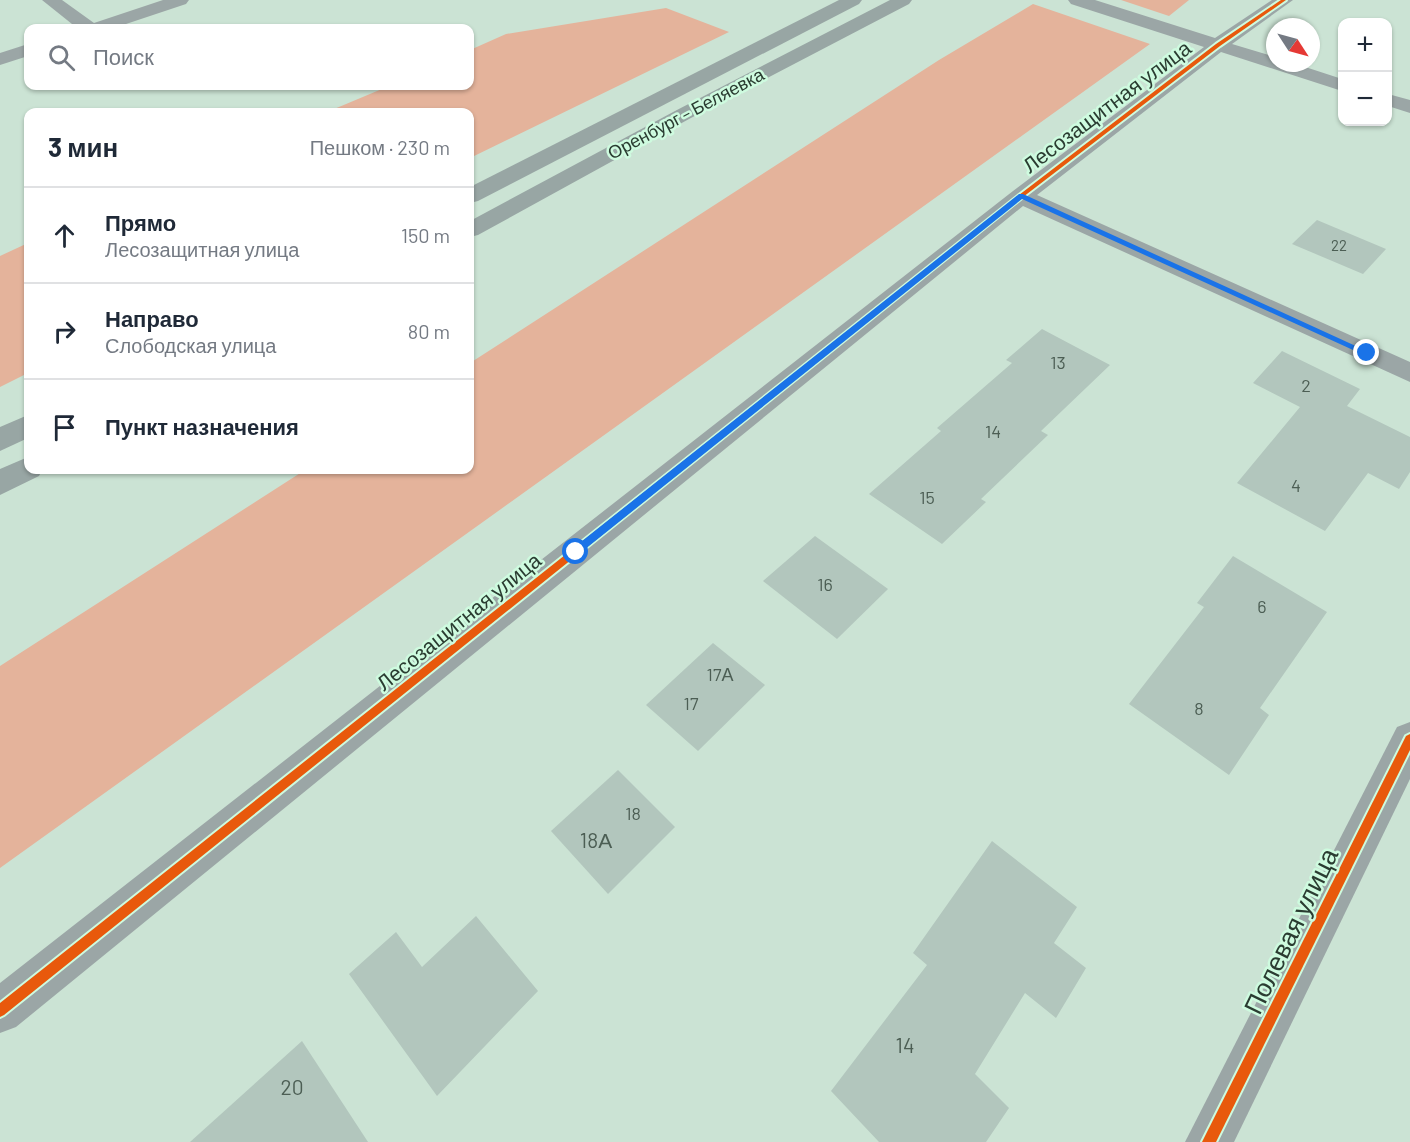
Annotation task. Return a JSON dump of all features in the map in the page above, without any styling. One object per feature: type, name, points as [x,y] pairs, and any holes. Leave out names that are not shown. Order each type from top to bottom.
[{"type":"main road","name":"Оренбург – Беляевка","points":[[474,194],[853,0]]},
{"type":"main road","name":"Оренбург – Беляевка","points":[[474,228],[671,121],[903,0]]},
{"type":"main road","points":[[0,440],[24,427]]},
{"type":"main road","points":[[0,483],[24,470]]},
{"type":"street","points":[[51,0],[83,24]]},
{"type":"street","points":[[110,24],[180,0]]},
{"type":"street","points":[[1077,0],[1338,84]]},
{"type":"street","name":"Лесозащитная улица","points":[[0,1011],[1021,196],[1218,45],[1284,0]]},
{"type":"street","points":[[0,59],[24,51]]},
{"type":"street","points":[[1392,101],[1410,107]]},
{"type":"street","points":[[1021,196],[1410,373]]},
{"type":"street","name":"Полевая улица","points":[[1209,1142],[1410,739]]},
{"type":"shaded area","points":[[1121,0],[1189,0],[1169,16]]},
{"type":"shaded area","points":[[1033,4],[1150,44],[0,868],[0,666],[299,474],[474,474],[474,360],[939,60]]},
{"type":"shaded area","points":[[666,8],[729,32],[474,156],[474,108],[337,108],[379,90],[474,90],[474,48],[506,34]]},
{"type":"shaded area","points":[[24,245],[24,375],[0,387],[0,256]]},
{"type":"building","points":[[1317,220],[1386,249],[1363,274],[1292,244]]},
{"type":"building","points":[[1042,329],[1110,365],[1041,431],[1048,435],[981,499],[986,502],[942,544],[869,494],[941,431],[937,428],[1012,363],[1006,360]]},
{"type":"building","points":[[1282,351],[1360,389],[1347,406],[1410,437],[1410,472],[1399,489],[1368,473],[1325,531],[1237,483],[1300,407],[1253,383]]},
{"type":"building","points":[[815,536],[888,589],[837,639],[763,581]]},
{"type":"building","points":[[1233,556],[1327,612],[1260,708],[1269,715],[1229,775],[1129,704],[1204,607],[1197,603]]},
{"type":"building","points":[[713,643],[765,685],[698,751],[646,705]]},
{"type":"building","points":[[618,770],[675,827],[608,894],[551,831]]},
{"type":"building","points":[[992,841],[1077,907],[1054,943],[1086,968],[1056,1018],[1025,993],[975,1074],[1009,1108],[986,1142],[879,1142],[831,1091],[927,965],[913,953]]},
{"type":"building","points":[[476,916],[538,991],[437,1096],[349,974],[396,932],[422,967]]},
{"type":"building","points":[[302,1041],[368,1142],[190,1142]]},
{"type":"cycle path","points":[[0,1011],[1021,196],[1218,45],[1284,0]]},
{"type":"cycle path","points":[[1209,1142],[1410,739]]},
{"type":"route","points":[[576,552],[1021,196],[1367,353]]}]
